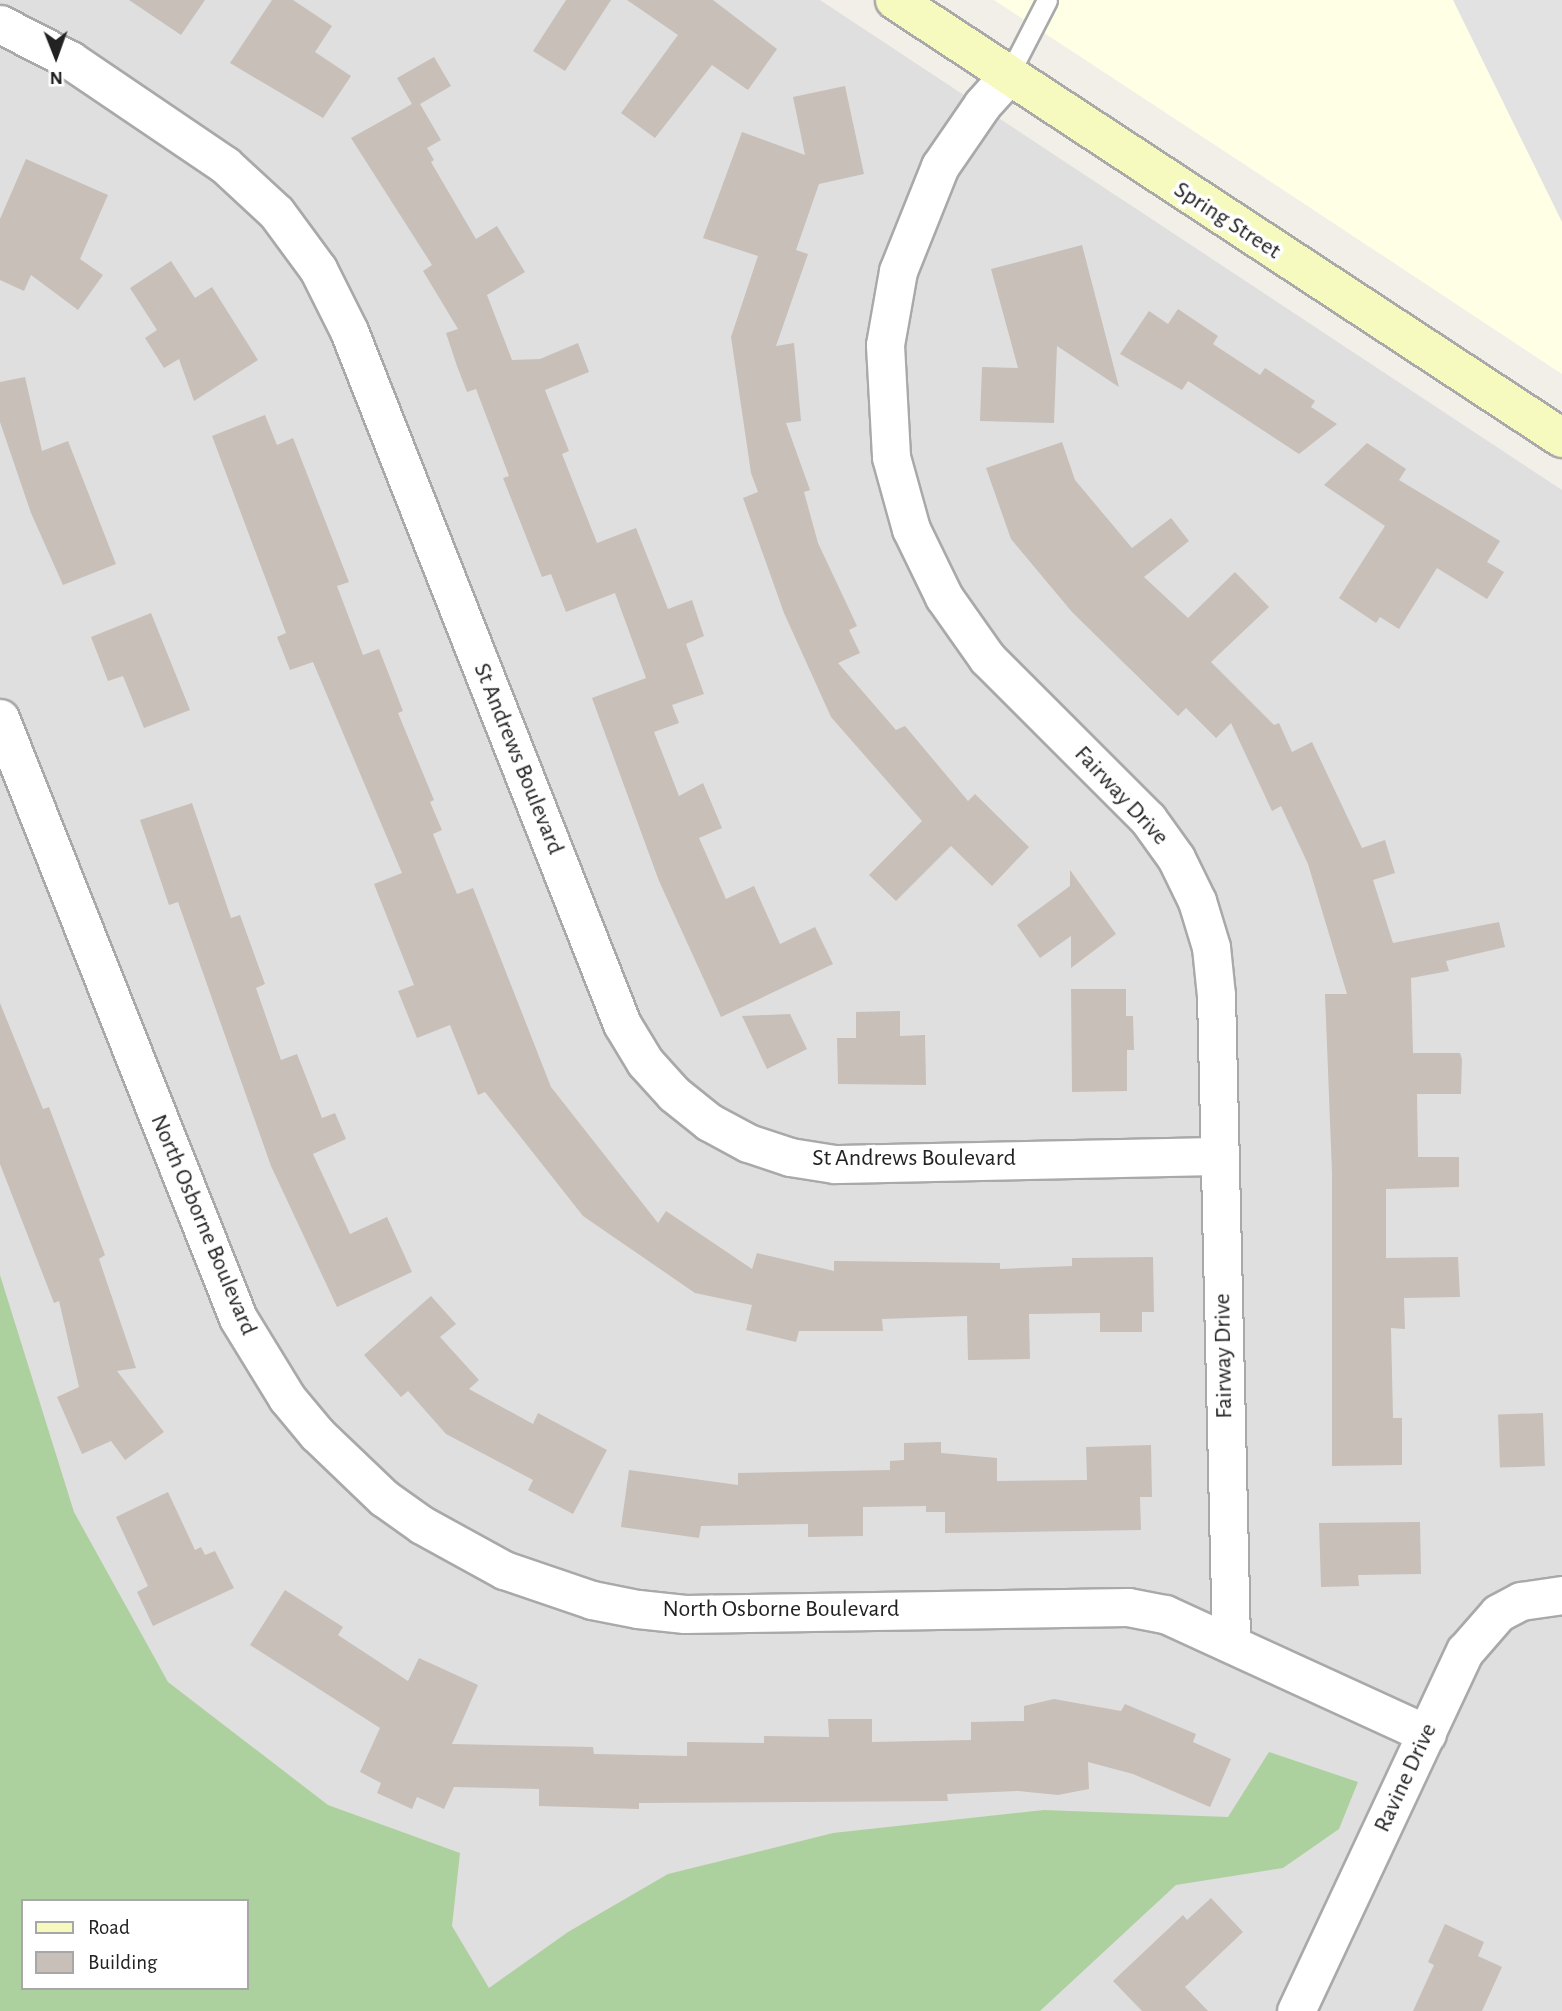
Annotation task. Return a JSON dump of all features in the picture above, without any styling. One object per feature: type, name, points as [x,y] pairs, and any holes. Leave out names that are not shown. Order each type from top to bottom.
[{"type":"main road","name":"Spring Street","points":[[895,0],[1562,438]]},
{"type":"street","name":"St Andrews Boulevard","points":[[0,23],[70,60],[225,164],[276,212],[318,269],[349,331],[622,1024],[645,1062],[674,1094],[709,1122],[748,1143],[790,1157],[834,1164],[1220,1156]]},
{"type":"street","name":"Fairway Drive","points":[[1008,76],[982,104],[940,166],[898,271],[884,370],[891,457],[911,529],[944,597],[987,658],[1148,819],[1176,858],[1197,901],[1211,947],[1216,995],[1231,1641]]},
{"type":"street","name":"North Osborne Boulevard","points":[[0,718],[238,1318],[287,1398],[317,1434],[384,1498],[462,1550],[504,1570],[592,1600],[638,1609],[685,1614],[1128,1607],[1165,1614],[1231,1641],[1427,1734]]},
{"type":"street","name":"Ravine Drive","points":[[1296,2011],[1479,1630],[1521,1601],[1562,1595]]},
{"type":"lane","points":[[1008,76],[1047,0]]},
{"type":"shaded area","points":[[0,0],[820,0],[1562,490],[1562,2011],[0,2011]]},
{"type":"shaded area","points":[[994,0],[1562,0],[1562,374],[1300,201]]},
{"type":"shaded area","points":[[1453,0],[1562,0],[1562,222]]},
{"type":"green space","points":[[0,1275],[74,1512],[168,1682],[328,1805],[460,1853],[452,1926],[489,1988],[568,1932],[668,1874],[833,1833],[1044,1810],[1228,1817],[1269,1752],[1358,1782],[1339,1829],[1283,1868],[1176,1885],[1040,2011],[0,2011]]},
{"type":"building","points":[[129,0],[205,0],[181,35]]},
{"type":"building","points":[[272,0],[293,0],[332,26],[315,52],[351,76],[323,118],[230,63]]},
{"type":"building","points":[[566,0],[611,0],[565,71],[533,51]]},
{"type":"building","points":[[627,0],[713,0],[777,49],[748,90],[712,65],[655,138],[621,113],[678,35]]},
{"type":"building","points":[[434,57],[451,86],[420,104],[441,140],[427,148],[434,160],[431,162],[476,239],[497,226],[525,272],[487,295],[512,360],[540,359],[578,343],[589,372],[545,390],[569,451],[562,454],[597,543],[636,528],[668,609],[692,600],[704,636],[686,644],[704,694],[672,705],[679,723],[654,732],[679,796],[703,783],[722,828],[699,838],[726,899],[754,886],[780,944],[815,927],[833,964],[721,1017],[659,881],[592,698],[646,678],[615,593],[566,612],[551,574],[542,577],[503,478],[509,476],[476,389],[467,392],[457,366],[446,333],[458,329],[423,271],[432,265],[351,138],[412,104],[397,78]]},
{"type":"building","points":[[845,86],[864,174],[819,184],[796,250],[808,254],[776,346],[794,343],[801,421],[786,423],[810,490],[804,492],[818,543],[857,626],[849,630],[860,653],[838,663],[896,730],[905,726],[968,801],[975,794],[1029,847],[992,886],[951,846],[896,901],[869,875],[922,821],[831,717],[784,613],[743,498],[758,492],[751,473],[731,337],[758,256],[703,238],[742,132],[805,155],[793,97]]},
{"type":"building","points":[[26,159],[108,195],[80,259],[103,275],[78,310],[31,275],[24,291],[0,280],[0,219]]},
{"type":"building","points":[[1082,245],[1119,387],[1057,346],[1054,423],[980,421],[982,367],[1018,368],[991,269]]},
{"type":"building","points":[[171,261],[195,298],[212,287],[258,360],[194,401],[179,359],[164,368],[145,338],[157,330],[130,288]]},
{"type":"building","points":[[1178,309],[1218,336],[1213,344],[1260,375],[1265,368],[1315,401],[1311,407],[1337,424],[1299,454],[1188,381],[1182,390],[1120,354],[1149,311],[1168,324]]},
{"type":"building","points":[[25,377],[42,451],[68,441],[116,564],[63,585],[31,513],[0,422],[0,382]]},
{"type":"building","points":[[265,415],[277,445],[293,438],[349,582],[337,586],[363,655],[379,649],[403,711],[398,713],[434,800],[430,802],[442,830],[433,834],[457,894],[473,888],[551,1087],[658,1223],[666,1211],[752,1269],[757,1253],[834,1271],[834,1261],[1000,1263],[1000,1269],[1072,1266],[1072,1258],[1153,1257],[1154,1312],[1142,1312],[1142,1332],[1100,1332],[1100,1313],[1029,1314],[1030,1359],[968,1360],[967,1316],[882,1319],[883,1331],[799,1331],[796,1342],[746,1330],[752,1305],[695,1293],[583,1216],[485,1092],[478,1095],[450,1025],[417,1038],[398,991],[414,985],[374,884],[402,873],[313,662],[290,670],[277,637],[286,633],[212,436]]},
{"type":"building","points":[[1062,442],[1075,480],[1132,548],[1171,518],[1189,541],[1144,577],[1188,618],[1235,572],[1269,607],[1211,662],[1274,725],[1279,723],[1292,752],[1312,742],[1362,848],[1385,840],[1395,873],[1373,880],[1393,943],[1499,922],[1505,947],[1446,961],[1449,971],[1411,978],[1413,1053],[1460,1053],[1462,1059],[1461,1094],[1417,1094],[1418,1157],[1459,1157],[1459,1187],[1386,1189],[1386,1258],[1458,1257],[1460,1297],[1404,1298],[1405,1329],[1391,1328],[1393,1418],[1402,1418],[1402,1465],[1332,1466],[1332,1172],[1325,994],[1347,994],[1308,864],[1281,806],[1272,811],[1231,723],[1216,738],[1186,708],[1178,716],[1072,612],[1011,539],[986,468]]},
{"type":"building","points":[[1367,443],[1406,469],[1399,480],[1500,541],[1487,562],[1504,572],[1487,599],[1437,568],[1399,629],[1380,617],[1376,623],[1339,598],[1385,526],[1324,485]]},
{"type":"building","points":[[151,613],[190,710],[144,728],[123,676],[108,681],[91,637]]},
{"type":"building","points":[[192,803],[231,918],[240,915],[265,984],[256,988],[281,1060],[297,1054],[322,1118],[335,1113],[346,1139],[313,1154],[350,1234],[387,1217],[412,1272],[337,1307],[271,1166],[178,902],[169,905],[140,820]]},
{"type":"building","points":[[1070,870],[1116,934],[1071,968],[1071,936],[1040,958],[1017,925],[1070,886]]},
{"type":"building","points":[[1071,989],[1126,989],[1126,1016],[1133,1016],[1134,1050],[1127,1050],[1127,1091],[1072,1092]]},
{"type":"building","points":[[0,1003],[43,1109],[49,1107],[105,1255],[99,1259],[136,1368],[117,1371],[164,1432],[125,1460],[111,1441],[82,1454],[57,1397],[79,1387],[59,1301],[54,1303],[0,1164]]},
{"type":"building","points":[[900,1011],[900,1036],[925,1035],[926,1085],[838,1084],[837,1038],[856,1038],[856,1012]]},
{"type":"building","points":[[790,1014],[807,1049],[767,1069],[742,1016]]},
{"type":"building","points":[[431,1296],[456,1324],[440,1337],[479,1380],[469,1389],[533,1424],[538,1413],[607,1450],[573,1514],[528,1490],[533,1480],[446,1434],[408,1391],[401,1397],[364,1355]]},
{"type":"building","points":[[1543,1413],[1545,1466],[1500,1468],[1498,1415]]},
{"type":"building","points":[[941,1442],[941,1453],[997,1458],[997,1481],[1087,1480],[1086,1447],[1151,1445],[1152,1497],[1140,1497],[1141,1530],[945,1533],[945,1512],[926,1512],[926,1506],[863,1507],[863,1536],[808,1537],[808,1524],[701,1526],[699,1538],[621,1527],[629,1470],[738,1485],[738,1473],[890,1470],[890,1461],[904,1460],[904,1443]]},
{"type":"building","points":[[168,1492],[195,1550],[201,1547],[205,1555],[215,1551],[234,1588],[153,1626],[137,1592],[148,1586],[116,1517]]},
{"type":"building","points":[[1420,1522],[1421,1574],[1358,1575],[1359,1586],[1321,1587],[1319,1523]]},
{"type":"building","points":[[285,1590],[343,1627],[338,1635],[408,1681],[419,1658],[478,1685],[452,1744],[593,1747],[594,1754],[687,1756],[687,1742],[764,1743],[764,1736],[829,1737],[828,1719],[872,1719],[872,1742],[971,1740],[971,1722],[1024,1721],[1024,1706],[1054,1699],[1121,1711],[1125,1704],[1196,1734],[1193,1742],[1231,1759],[1210,1807],[1133,1774],[1088,1762],[1089,1789],[1058,1795],[1018,1791],[947,1794],[948,1801],[639,1803],[639,1809],[539,1806],[539,1789],[454,1787],[444,1809],[417,1797],[412,1809],[377,1793],[381,1783],[360,1772],[380,1728],[250,1645]]},
{"type":"building","points":[[1211,1898],[1243,1932],[1185,1987],[1208,2011],[1142,2011],[1113,1981],[1183,1915],[1187,1920]]},
{"type":"building","points":[[1445,1924],[1484,1942],[1478,1956],[1502,1967],[1482,2011],[1413,2011],[1434,1965],[1428,1962]]}]
